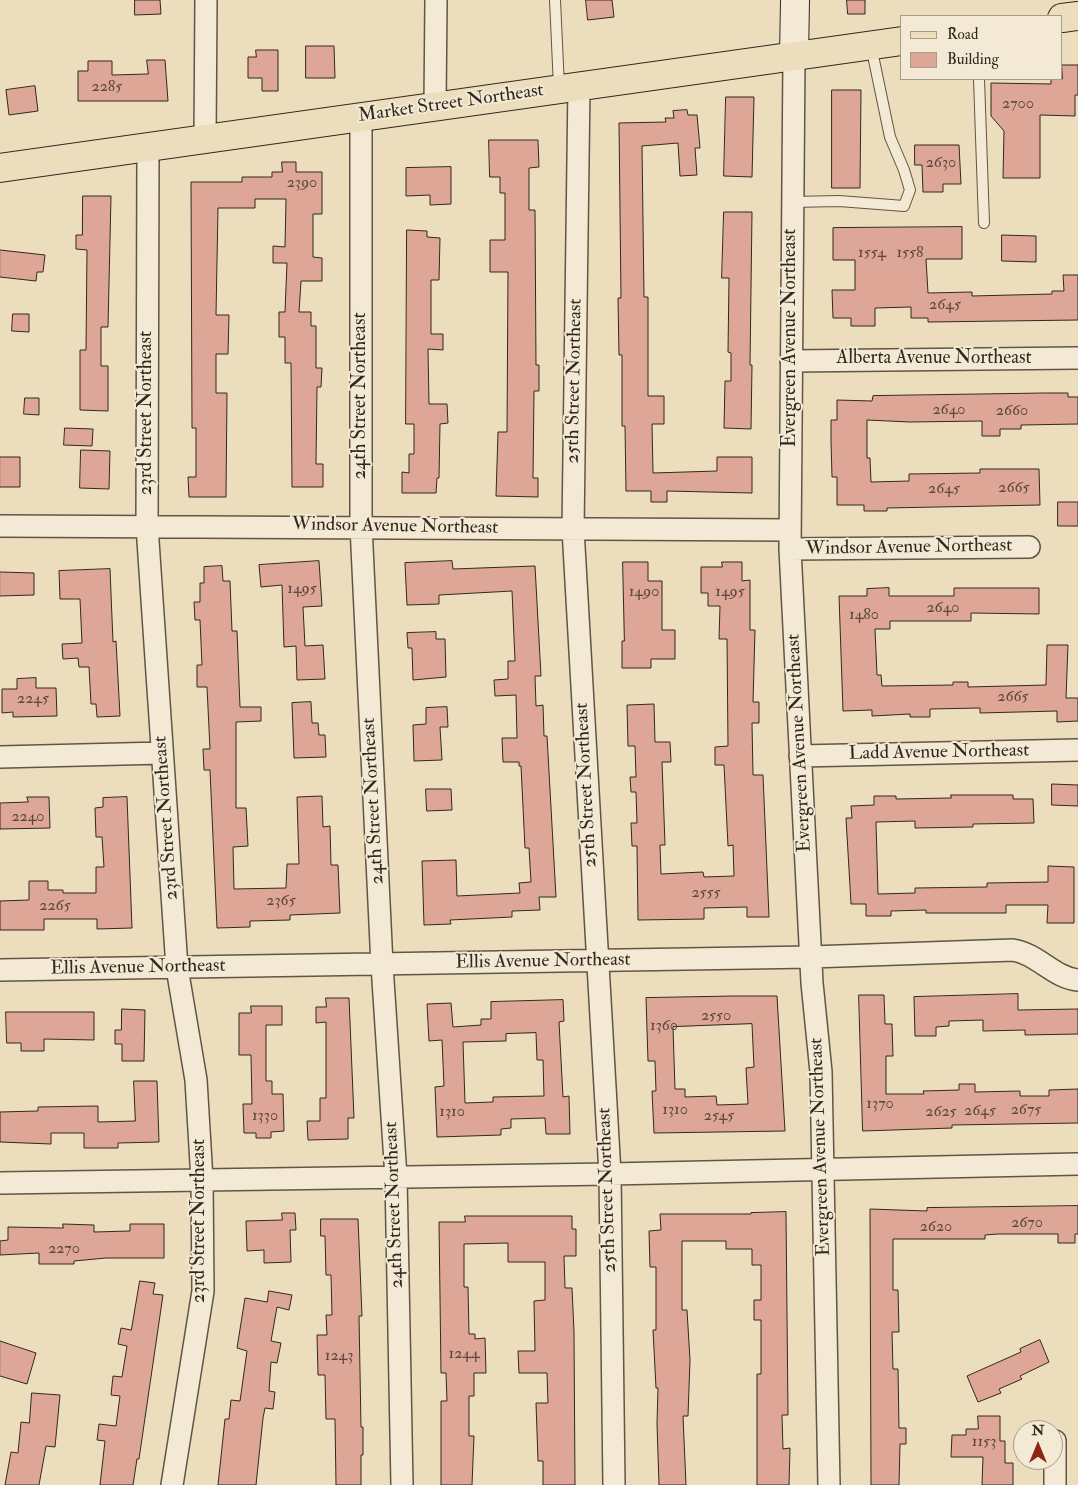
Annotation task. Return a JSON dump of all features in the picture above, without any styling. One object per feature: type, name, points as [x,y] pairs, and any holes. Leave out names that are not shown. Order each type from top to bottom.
[{"type":"main road","points":[[1063,18],[1078,16]]},
{"type":"main road","name":"Market Street Northeast","points":[[0,168],[900,41]]},
{"type":"street","points":[[205,139],[206,0]]},
{"type":"street","points":[[435,106],[436,0]]},
{"type":"street","name":"Evergreen Avenue Northeast","points":[[795,0],[790,539],[811,957],[821,1072],[828,1485]]},
{"type":"street","name":"25th Street Northeast","points":[[569,87],[573,530],[596,961],[610,1174],[614,1485]]},
{"type":"street","name":"24th Street Northeast","points":[[361,117],[361,526],[382,964],[396,1176],[402,1485]]},
{"type":"street","name":"23rd Street Northeast","points":[[148,147],[147,526],[177,968],[196,1080],[202,1180],[202,1291],[172,1485]]},
{"type":"street","name":"Alberta Avenue Northeast","points":[[791,361],[1078,358]]},
{"type":"street","name":"Windsor Avenue Northeast","points":[[0,526],[361,526],[573,530],[1029,547]]},
{"type":"street","name":"Ladd Avenue Northeast","points":[[800,756],[1078,750]]},
{"type":"street","points":[[0,757],[162,753]]},
{"type":"street","name":"Ellis Avenue Northeast","points":[[0,970],[811,957],[1013,950],[1024,952],[1067,979],[1078,980]]},
{"type":"street","points":[[0,1183],[610,1174],[1078,1164]]},
{"type":"street","points":[[1055,1470],[1055,1485]]},
{"type":"lane","points":[[555,0],[569,87]]},
{"type":"lane","points":[[792,202],[839,201],[904,206],[910,190],[890,137],[871,46]]},
{"type":"lane","points":[[979,80],[984,223]]},
{"type":"building","points":[[135,0],[160,0],[161,14],[135,15]]},
{"type":"building","points":[[586,0],[612,0],[614,17],[588,20]]},
{"type":"building","points":[[847,0],[865,0],[865,14],[848,14]]},
{"type":"building","points":[[306,46],[334,46],[335,78],[306,78]]},
{"type":"building","points":[[256,50],[278,50],[278,91],[262,91],[262,78],[248,78],[248,57],[256,57]]},
{"type":"building","points":[[147,60],[165,60],[168,101],[78,101],[78,71],[88,71],[88,61],[112,61],[112,75],[148,74]]},
{"type":"building","points":[[1063,65],[1078,65],[1078,95],[1075,95],[1075,116],[1040,115],[1040,178],[1003,178],[1004,131],[991,116],[991,83],[1051,84],[1051,80],[1063,80]]},
{"type":"building","points":[[35,86],[38,111],[9,115],[6,90]]},
{"type":"building","points":[[832,90],[861,90],[860,188],[832,188]]},
{"type":"building","points":[[726,97],[754,97],[752,177],[724,176]]},
{"type":"building","points":[[687,110],[688,115],[697,115],[700,148],[695,148],[697,175],[680,176],[678,143],[642,146],[644,297],[648,297],[648,396],[664,396],[664,424],[652,424],[653,473],[717,471],[717,457],[752,457],[752,493],[667,491],[667,502],[651,502],[651,491],[626,491],[625,426],[622,426],[622,355],[619,355],[618,298],[621,298],[619,123],[666,122],[665,118],[674,118],[673,111]]},
{"type":"building","points":[[489,140],[538,140],[539,167],[529,168],[529,210],[535,210],[536,365],[539,365],[539,391],[534,391],[533,478],[538,478],[538,497],[496,496],[498,432],[507,432],[508,272],[490,272],[490,240],[505,240],[505,193],[500,193],[500,177],[490,177]]},
{"type":"building","points":[[915,145],[959,145],[961,184],[943,184],[943,192],[923,192],[922,165],[915,165]]},
{"type":"building","points":[[282,162],[296,162],[296,172],[322,172],[322,214],[313,214],[313,257],[322,258],[322,281],[301,281],[299,312],[311,312],[311,326],[316,326],[316,368],[322,368],[321,387],[317,387],[316,464],[323,464],[323,487],[292,487],[291,363],[285,363],[285,337],[279,337],[279,312],[285,312],[287,263],[273,263],[273,246],[285,247],[286,199],[255,199],[255,208],[218,208],[216,315],[229,315],[228,354],[216,354],[216,393],[227,393],[226,497],[189,497],[188,477],[196,477],[196,428],[192,428],[191,182],[242,182],[242,177],[272,177],[272,172],[282,172]]},
{"type":"building","points":[[451,167],[451,204],[430,205],[430,195],[406,196],[406,168]]},
{"type":"building","points":[[83,196],[111,196],[108,327],[101,327],[101,366],[108,366],[108,411],[80,410],[80,350],[86,350],[87,250],[76,249],[76,235],[82,235]]},
{"type":"building","points":[[724,212],[752,212],[751,429],[724,428],[725,381],[731,381],[731,353],[728,352],[729,278],[722,278]]},
{"type":"building","points":[[962,227],[962,259],[926,259],[928,293],[972,292],[972,296],[1052,294],[1052,291],[1064,291],[1063,275],[1078,275],[1078,320],[928,322],[928,318],[911,318],[911,307],[875,308],[875,326],[851,326],[851,318],[833,318],[832,290],[855,290],[855,260],[833,260],[833,228]]},
{"type":"building","points":[[407,230],[427,231],[427,237],[440,238],[439,280],[431,280],[431,334],[443,334],[443,350],[428,349],[429,404],[447,404],[448,423],[440,424],[439,478],[437,478],[436,493],[402,493],[402,472],[409,473],[409,454],[414,454],[414,424],[406,424]]},
{"type":"building","points":[[1002,235],[1036,236],[1036,262],[1002,261]]},
{"type":"building","points":[[0,250],[45,255],[43,272],[37,272],[36,281],[0,277]]},
{"type":"building","points":[[13,314],[29,314],[29,332],[12,331]]},
{"type":"building","points":[[1068,393],[1068,397],[1078,397],[1078,424],[1021,425],[1021,429],[1000,429],[1000,436],[982,436],[982,421],[910,422],[867,420],[867,458],[870,458],[871,482],[909,481],[909,474],[980,473],[980,469],[1039,469],[1040,505],[887,508],[887,511],[864,511],[864,505],[837,505],[837,477],[832,477],[831,420],[837,420],[837,400],[872,401],[873,396]]},
{"type":"building","points":[[25,398],[39,398],[39,415],[24,414]]},
{"type":"building","points":[[65,428],[93,429],[92,446],[64,445]]},
{"type":"building","points":[[81,450],[110,451],[109,489],[80,488]]},
{"type":"building","points":[[0,457],[20,457],[20,487],[0,487]]},
{"type":"building","points":[[1058,502],[1078,502],[1078,526],[1058,526]]},
{"type":"building","points":[[319,561],[322,606],[303,607],[305,646],[323,645],[325,679],[297,680],[296,646],[284,647],[282,585],[261,587],[259,565]]},
{"type":"building","points":[[452,561],[453,569],[535,566],[541,676],[535,676],[536,706],[543,705],[544,736],[547,736],[556,897],[539,897],[540,910],[512,911],[512,917],[450,920],[451,924],[424,925],[422,861],[456,860],[457,896],[520,893],[519,883],[531,882],[529,848],[525,848],[521,766],[519,766],[519,762],[503,762],[502,738],[517,738],[516,695],[495,696],[494,680],[508,679],[508,661],[515,661],[512,591],[439,595],[439,604],[407,605],[405,563]]},
{"type":"building","points":[[623,562],[648,562],[648,581],[662,581],[662,630],[675,630],[675,659],[651,659],[651,668],[622,668],[622,641],[624,641]]},
{"type":"building","points":[[722,562],[742,562],[742,581],[750,580],[750,630],[755,630],[753,702],[759,702],[759,723],[752,723],[753,775],[763,775],[769,917],[747,917],[747,907],[704,908],[704,919],[638,920],[637,846],[632,846],[631,823],[637,823],[636,792],[631,792],[630,777],[636,777],[635,746],[628,746],[627,705],[654,704],[655,742],[670,742],[671,762],[662,762],[665,845],[660,845],[661,874],[703,872],[704,877],[734,876],[733,845],[728,846],[724,765],[715,765],[715,747],[728,746],[727,639],[719,639],[720,606],[708,606],[708,593],[701,593],[701,567],[722,567]]},
{"type":"building","points":[[222,566],[223,581],[230,581],[232,631],[237,631],[240,707],[261,707],[261,721],[236,722],[236,808],[246,808],[248,846],[233,847],[234,889],[286,888],[287,864],[299,864],[297,797],[322,796],[323,827],[330,826],[331,865],[338,865],[340,913],[290,915],[290,920],[250,921],[250,927],[217,928],[210,770],[204,770],[203,749],[210,749],[207,687],[197,687],[197,665],[202,665],[200,620],[195,620],[194,602],[200,602],[200,583],[204,583],[204,567]]},
{"type":"building","points":[[110,569],[113,642],[116,641],[120,716],[97,717],[96,704],[91,704],[89,667],[79,667],[78,658],[63,659],[62,644],[82,643],[80,599],[60,599],[59,571]]},
{"type":"building","points":[[0,572],[34,573],[34,595],[0,596]]},
{"type":"building","points":[[889,588],[889,596],[954,596],[954,588],[1039,588],[1039,614],[971,613],[971,621],[890,621],[890,629],[875,629],[877,675],[881,675],[882,686],[953,685],[953,682],[968,682],[968,687],[1046,685],[1047,645],[1068,645],[1066,698],[1078,698],[1078,721],[1057,722],[1057,711],[980,713],[980,708],[930,709],[930,717],[910,717],[910,714],[872,716],[872,710],[843,711],[839,596],[867,596],[867,589]]},
{"type":"building","points":[[436,632],[436,639],[445,639],[446,677],[413,680],[412,648],[408,648],[407,633]]},
{"type":"building","points":[[36,678],[36,688],[56,688],[57,716],[13,717],[13,712],[2,713],[2,689],[17,689],[17,679]]},
{"type":"building","points":[[311,702],[312,723],[318,723],[319,735],[325,735],[326,757],[294,758],[292,703]]},
{"type":"building","points":[[447,707],[448,727],[440,727],[442,760],[414,761],[413,725],[426,724],[426,708]]},
{"type":"building","points":[[1052,784],[1078,785],[1078,806],[1052,805]]},
{"type":"building","points":[[426,789],[451,789],[452,810],[427,811]]},
{"type":"building","points":[[951,795],[1013,795],[1013,799],[1033,799],[1034,823],[973,824],[973,827],[915,828],[915,821],[876,822],[878,894],[915,893],[915,888],[987,887],[987,883],[1048,882],[1048,866],[1074,867],[1074,923],[1047,923],[1048,905],[1006,905],[1006,913],[926,913],[926,910],[891,911],[891,916],[866,916],[866,904],[851,904],[846,818],[852,818],[851,806],[874,805],[874,796],[896,796],[896,799],[951,798]]},
{"type":"building","points":[[27,797],[49,797],[50,828],[0,829],[0,803],[28,802]]},
{"type":"building","points":[[127,797],[132,928],[97,929],[97,919],[44,919],[44,930],[0,930],[0,901],[29,900],[29,881],[48,881],[48,890],[63,890],[63,893],[96,893],[96,867],[104,867],[102,837],[96,837],[95,808],[103,807],[103,798]]},
{"type":"building","points":[[1018,994],[1018,1010],[1078,1009],[1078,1034],[1025,1035],[1025,1030],[983,1031],[983,1020],[949,1021],[949,1026],[936,1027],[936,1036],[915,1036],[914,997]]},
{"type":"building","points":[[859,995],[884,995],[885,1024],[892,1024],[893,1056],[886,1056],[886,1094],[924,1094],[923,1091],[959,1090],[959,1084],[975,1084],[975,1092],[1020,1091],[1020,1096],[1049,1096],[1049,1090],[1078,1089],[1078,1123],[952,1125],[952,1128],[863,1131]]},
{"type":"building","points":[[777,996],[785,1131],[654,1133],[652,1091],[656,1091],[655,1061],[648,1061],[646,998]],"holes":[[[752,1024],[754,1067],[746,1068],[748,1104],[717,1105],[716,1096],[685,1097],[685,1089],[675,1089],[673,1027]]]},
{"type":"building","points":[[326,998],[349,998],[354,1118],[348,1118],[348,1139],[308,1140],[307,1121],[320,1121],[320,1098],[326,1098],[326,1022],[316,1023],[316,1007],[326,1007]]},
{"type":"building","points":[[563,1000],[564,1021],[559,1022],[563,1097],[569,1096],[570,1134],[546,1134],[545,1118],[511,1119],[511,1128],[501,1129],[501,1135],[437,1137],[435,1087],[444,1086],[442,1040],[429,1041],[427,1004],[451,1003],[453,1027],[481,1025],[481,1019],[491,1019],[491,1002]],"holes":[[[536,1033],[537,1060],[543,1060],[544,1096],[493,1097],[493,1102],[465,1103],[463,1042],[506,1041],[506,1034]]]},
{"type":"building","points":[[251,1006],[282,1006],[282,1025],[266,1025],[266,1081],[272,1081],[272,1094],[283,1094],[284,1131],[271,1132],[271,1138],[256,1138],[256,1133],[244,1133],[243,1104],[252,1104],[251,1055],[239,1055],[239,1013],[251,1013]]},
{"type":"building","points":[[122,1009],[145,1010],[144,1061],[122,1061],[122,1044],[115,1044],[115,1030],[121,1030]]},
{"type":"building","points":[[6,1012],[94,1012],[94,1040],[44,1039],[44,1051],[21,1051],[21,1043],[7,1043]]},
{"type":"building","points":[[134,1081],[157,1081],[159,1142],[118,1143],[118,1148],[84,1148],[84,1133],[51,1133],[51,1144],[0,1142],[0,1112],[38,1111],[38,1107],[98,1106],[98,1122],[135,1121]]},
{"type":"building","points":[[1078,1206],[1078,1234],[1075,1234],[1075,1243],[1058,1243],[1058,1234],[998,1234],[985,1235],[985,1239],[893,1239],[893,1290],[898,1290],[899,1332],[892,1332],[893,1369],[898,1369],[899,1428],[906,1428],[906,1444],[900,1444],[899,1485],[871,1485],[870,1209],[927,1211],[927,1208]]},
{"type":"building","points":[[786,1212],[788,1415],[782,1415],[783,1449],[790,1448],[789,1485],[757,1485],[757,1374],[761,1374],[761,1320],[754,1320],[754,1300],[761,1300],[761,1265],[752,1265],[752,1249],[726,1249],[726,1241],[682,1241],[682,1310],[687,1310],[690,1360],[688,1416],[683,1416],[686,1485],[659,1485],[658,1388],[656,1388],[653,1330],[656,1330],[656,1267],[650,1267],[649,1231],[661,1230],[660,1214]]},
{"type":"building","points":[[282,1213],[295,1213],[296,1230],[290,1230],[291,1262],[264,1263],[264,1250],[247,1251],[246,1221],[282,1220]]},
{"type":"building","points":[[465,1216],[572,1216],[572,1229],[576,1229],[576,1256],[564,1256],[565,1288],[572,1288],[575,1485],[543,1485],[543,1461],[538,1461],[536,1403],[548,1403],[547,1373],[519,1373],[518,1351],[535,1351],[534,1301],[545,1300],[545,1262],[508,1262],[508,1243],[464,1244],[464,1287],[468,1287],[469,1334],[475,1334],[475,1339],[485,1338],[486,1373],[474,1373],[474,1396],[469,1396],[469,1436],[474,1436],[472,1485],[441,1485],[441,1401],[447,1401],[446,1373],[441,1373],[439,1222],[465,1222]]},
{"type":"building","points":[[321,1219],[358,1219],[362,1316],[359,1316],[361,1427],[363,1427],[361,1485],[336,1485],[335,1419],[326,1419],[325,1375],[318,1375],[317,1335],[327,1335],[326,1315],[332,1315],[331,1275],[326,1275],[325,1236],[321,1236]]},
{"type":"building","points":[[63,1224],[94,1225],[94,1232],[130,1231],[130,1224],[164,1224],[164,1258],[106,1258],[74,1261],[74,1264],[39,1264],[39,1253],[0,1255],[0,1241],[8,1240],[8,1227],[63,1228]]},
{"type":"building","points":[[140,1281],[155,1283],[153,1294],[163,1295],[139,1459],[137,1459],[133,1485],[100,1485],[105,1441],[97,1440],[99,1424],[116,1426],[120,1396],[111,1395],[113,1376],[122,1377],[127,1346],[118,1344],[121,1328],[131,1330]]},
{"type":"building","points":[[269,1291],[292,1295],[289,1310],[277,1307],[271,1341],[281,1343],[277,1363],[271,1362],[269,1391],[275,1392],[273,1409],[265,1408],[256,1485],[218,1485],[225,1419],[229,1419],[231,1400],[240,1401],[247,1351],[237,1348],[245,1298],[267,1302]]},
{"type":"building","points":[[1040,1340],[1049,1362],[1020,1376],[1022,1379],[999,1389],[1001,1393],[978,1402],[967,1376],[1021,1352],[1020,1349]]},
{"type":"building","points":[[0,1341],[36,1353],[27,1384],[0,1376]]},
{"type":"building","points":[[32,1393],[60,1395],[55,1447],[46,1446],[39,1485],[5,1485],[11,1452],[18,1453],[21,1422],[29,1423]]},
{"type":"building","points":[[978,1416],[1000,1416],[1000,1441],[1005,1441],[1005,1463],[1013,1463],[1013,1485],[982,1485],[983,1457],[951,1457],[952,1435],[966,1435],[966,1429],[978,1429]]}]
